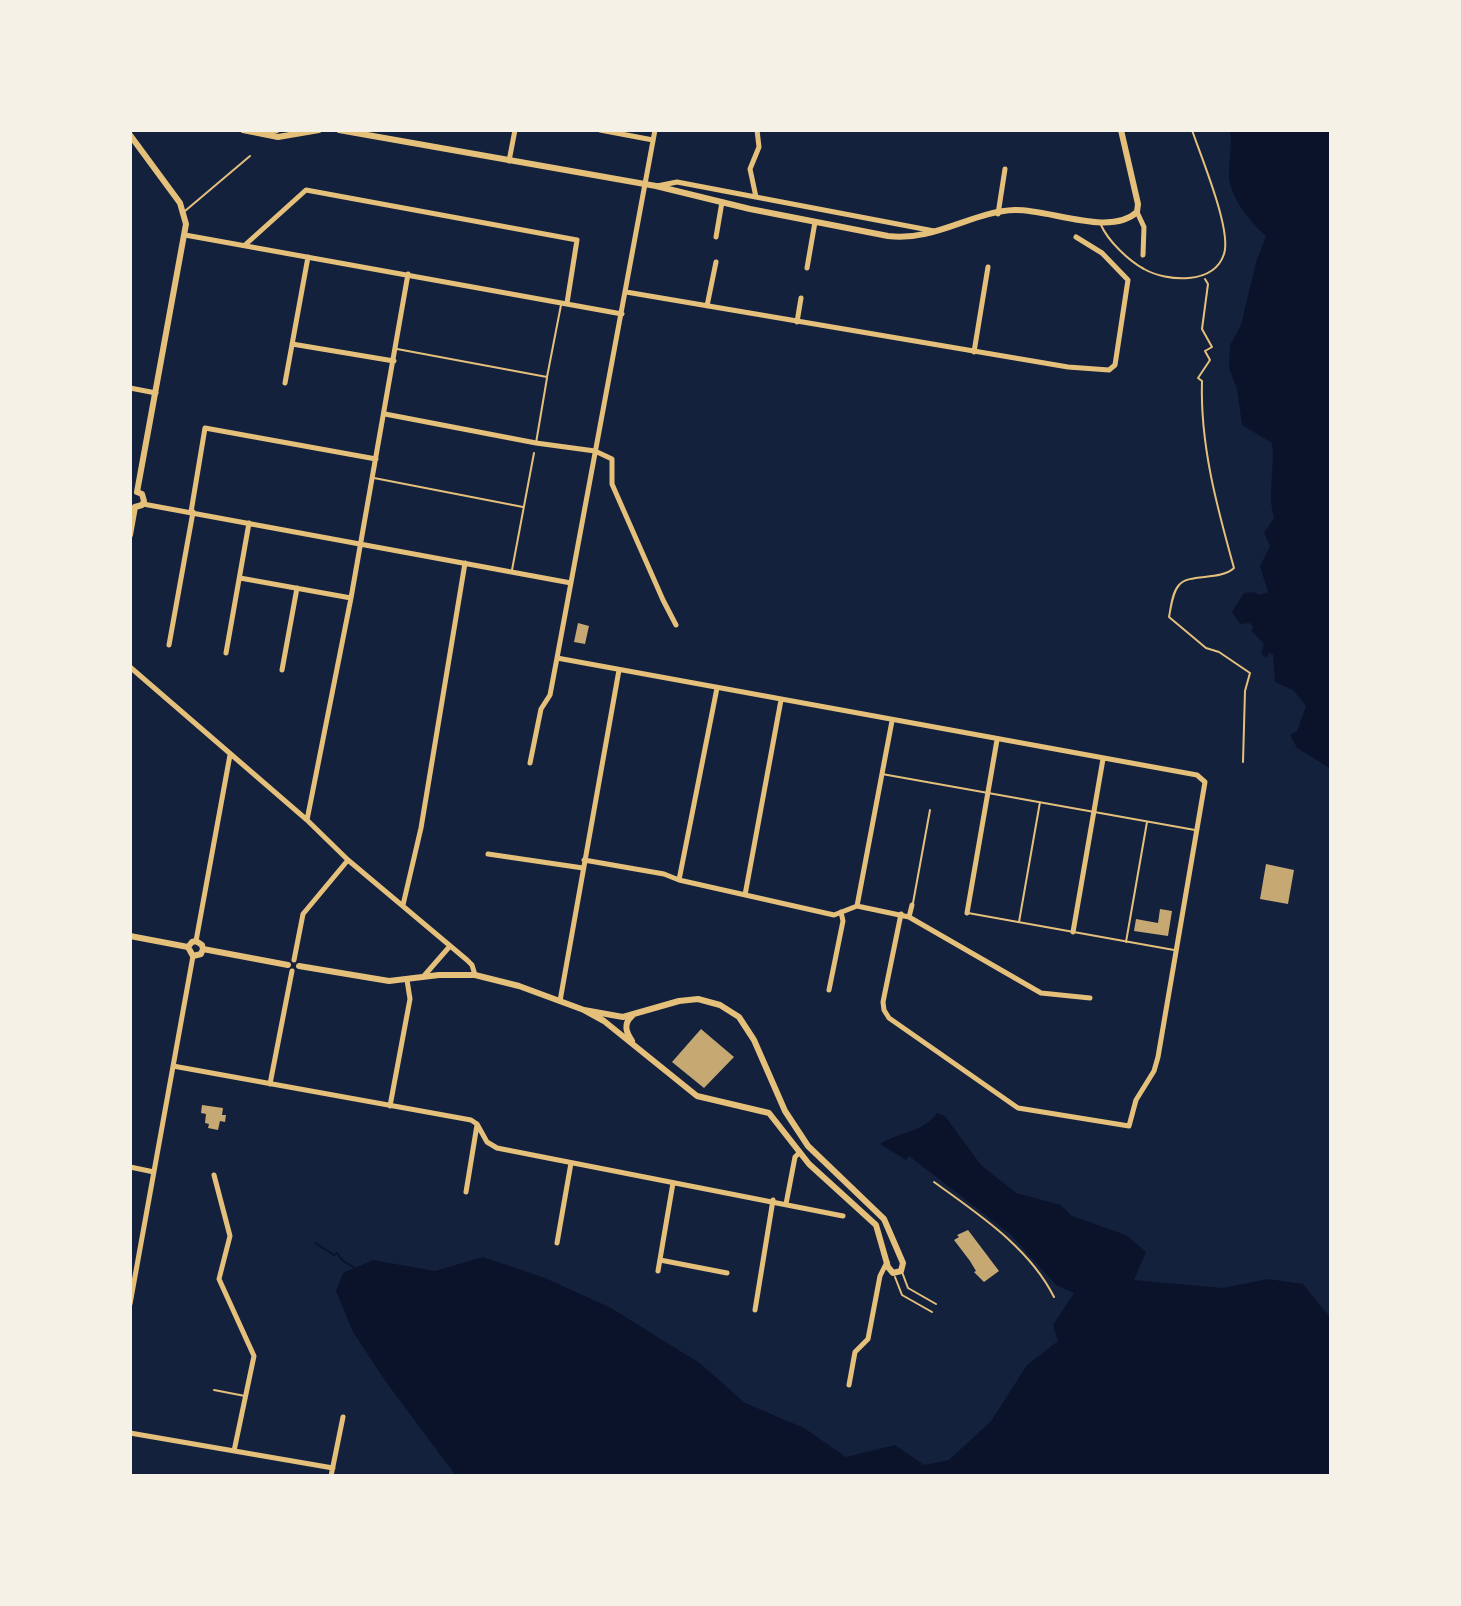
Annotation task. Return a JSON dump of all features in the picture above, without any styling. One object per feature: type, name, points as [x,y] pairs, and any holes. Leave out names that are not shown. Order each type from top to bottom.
[{"type":"main road","points":[[243,130],[278,137],[292,132],[319,130]]},
{"type":"main road","points":[[256,132],[277,130]]},
{"type":"main road","points":[[339,130],[656,186],[898,238],[919,236],[1024,210],[1100,222],[1122,221],[1135,214],[1138,200],[1121,130]]},
{"type":"main road","points":[[130,135],[185,212],[185,235],[134,494],[143,496],[143,504],[132,505],[130,535]]},
{"type":"main road","points":[[130,936],[188,947]]},
{"type":"main road","points":[[188,947],[196,941],[203,949]]},
{"type":"main road","points":[[188,947],[193,956],[199,955],[203,949]]},
{"type":"main road","points":[[203,949],[372,980],[475,975],[502,981],[584,1010],[615,1016],[632,1016],[679,1001],[698,999],[720,1005],[734,1013],[747,1028],[785,1111],[808,1146],[884,1219],[903,1263],[897,1272],[887,1262],[876,1225],[800,1152],[769,1113],[697,1096],[634,1044],[584,1010]]},
{"type":"main road","points":[[632,1016],[626,1028],[634,1044]]},
{"type":"main road","points":[[800,1152],[808,1146]]},
{"type":"street","points":[[509,161],[515,130]]},
{"type":"street","points":[[600,130],[653,140]]},
{"type":"street","points":[[530,763],[541,709],[550,695],[655,130]]},
{"type":"street","points":[[756,197],[750,169],[759,147],[757,130]]},
{"type":"street","points":[[998,214],[1005,169]]},
{"type":"street","points":[[656,186],[677,182],[935,231]]},
{"type":"street","points":[[245,245],[306,190],[577,240],[564,303]]},
{"type":"street","points":[[716,237],[722,202]]},
{"type":"street","points":[[1135,214],[1144,227],[1143,255]]},
{"type":"street","points":[[807,268],[815,222]]},
{"type":"street","points":[[185,235],[622,314]]},
{"type":"street","points":[[626,292],[1068,367],[1111,369],[1115,365],[1128,280],[1102,253],[1076,237]]},
{"type":"street","points":[[285,383],[308,257]]},
{"type":"street","points":[[707,306],[716,262]]},
{"type":"street","points":[[974,352],[988,267]]},
{"type":"street","points":[[307,820],[361,544],[408,274]]},
{"type":"street","points":[[797,322],[801,298]]},
{"type":"street","points":[[292,344],[394,361]]},
{"type":"street","points":[[130,388],[156,393]]},
{"type":"street","points":[[385,414],[595,451],[612,459],[612,484],[676,625]]},
{"type":"street","points":[[169,645],[205,428],[376,459]]},
{"type":"street","points":[[143,504],[571,583]]},
{"type":"street","points":[[226,653],[249,523]]},
{"type":"street","points":[[403,905],[421,828],[465,563]]},
{"type":"street","points":[[240,578],[351,598]]},
{"type":"street","points":[[282,670],[297,588]]},
{"type":"street","points":[[557,658],[1197,775],[1205,784],[1158,1057],[1154,1071],[1136,1100],[1129,1126],[1018,1108],[889,1018],[883,1002],[901,914]]},
{"type":"street","points":[[130,667],[472,965],[475,975]]},
{"type":"street","points":[[560,1001],[619,670]]},
{"type":"street","points":[[679,880],[717,688]]},
{"type":"street","points":[[745,895],[781,700]]},
{"type":"street","points":[[857,906],[892,721]]},
{"type":"street","points":[[967,913],[997,740]]},
{"type":"street","points":[[196,941],[230,755]]},
{"type":"street","points":[[1073,932],[1103,759]]},
{"type":"street","points":[[488,854],[583,868]]},
{"type":"street","points":[[270,1084],[303,914],[348,860]]},
{"type":"street","points":[[584,860],[664,874],[834,915],[857,906],[901,914],[1041,993],[1090,998]]},
{"type":"street","points":[[909,917],[912,905]]},
{"type":"street","points":[[829,990],[843,921],[841,912]]},
{"type":"street","points":[[423,978],[450,946]]},
{"type":"street","points":[[130,1304],[193,956]]},
{"type":"street","points":[[390,1106],[410,999],[407,980]]},
{"type":"street","points":[[173,1066],[471,1120],[492,1146],[843,1216]]},
{"type":"street","points":[[466,1192],[477,1124]]},
{"type":"street","points":[[786,1204],[795,1157],[800,1152]]},
{"type":"street","points":[[557,1243],[571,1163]]},
{"type":"street","points":[[130,1167],[154,1172]]},
{"type":"street","points":[[214,1175],[230,1236],[219,1279],[254,1356],[234,1451]]},
{"type":"street","points":[[658,1271],[673,1183]]},
{"type":"street","points":[[755,1310],[773,1200]]},
{"type":"street","points":[[660,1260],[727,1273]]},
{"type":"street","points":[[849,1385],[855,1352],[868,1339],[880,1276],[887,1262]]},
{"type":"street","points":[[331,1476],[343,1417]]},
{"type":"street","points":[[130,1433],[333,1468]]},
{"type":"lane","points":[[1100,222],[1103,231],[1116,245],[1146,270],[1181,278],[1202,275],[1220,263],[1226,240],[1192,130]]},
{"type":"lane","points":[[185,212],[250,156]]},
{"type":"lane","points":[[536,443],[564,303]]},
{"type":"lane","points":[[396,349],[547,377]]},
{"type":"lane","points":[[512,571],[534,453]]},
{"type":"lane","points":[[373,478],[523,507]]},
{"type":"lane","points":[[882,774],[1196,830]]},
{"type":"lane","points":[[1019,923],[1040,801]]},
{"type":"lane","points":[[912,905],[930,810]]},
{"type":"lane","points":[[1126,942],[1148,821]]},
{"type":"lane","points":[[967,913],[1176,950]]},
{"type":"lane","points":[[897,1272],[908,1288],[936,1304]]},
{"type":"lane","points":[[897,1272],[902,1295],[932,1312]]},
{"type":"lane","points":[[214,1390],[246,1396]]},
{"type":"path","points":[[1202,275],[1208,284],[1202,329],[1212,347],[1205,351],[1210,360],[1198,378],[1202,381],[1201,414],[1216,501],[1234,568],[1228,574],[1182,581],[1176,589],[1169,617],[1206,648],[1219,652],[1250,673],[1245,691],[1243,762]]},
{"type":"path","points":[[934,1182],[994,1226],[1046,1282],[1054,1297]]},
{"type":"water","points":[[1230,130],[1331,130],[1331,769],[1297,748],[1290,735],[1297,731],[1306,706],[1293,690],[1275,682],[1273,654],[1269,653],[1266,658],[1261,653],[1264,644],[1251,630],[1250,623],[1240,624],[1232,612],[1244,593],[1260,595],[1268,592],[1260,566],[1270,546],[1264,533],[1274,518],[1271,499],[1272,443],[1242,425],[1237,389],[1229,368],[1230,345],[1241,325],[1256,262],[1266,236],[1248,217],[1233,193],[1229,176]]},
{"type":"water","points":[[937,1113],[945,1116],[981,1165],[1016,1193],[1061,1205],[1072,1216],[1126,1235],[1146,1252],[1134,1280],[1223,1288],[1268,1279],[1303,1284],[1331,1318],[1331,1476],[456,1476],[353,1332],[336,1291],[343,1273],[373,1260],[435,1271],[483,1257],[545,1278],[611,1308],[701,1364],[745,1403],[804,1428],[846,1457],[895,1445],[924,1465],[949,1460],[991,1421],[1027,1365],[1058,1341],[1053,1325],[1074,1293],[1056,1285],[1010,1234],[909,1156],[906,1160],[880,1144],[918,1128]]},
{"type":"building","points":[[578,623],[589,626],[585,644],[574,642]]},
{"type":"building","points":[[1266,864],[1294,870],[1288,904],[1260,899]]},
{"type":"building","points":[[1160,909],[1172,911],[1168,936],[1134,931],[1136,919],[1158,923]]},
{"type":"building","points":[[701,1029],[734,1057],[704,1088],[672,1062]]},
{"type":"building","points":[[202,1105],[223,1108],[225,1122],[220,1121],[218,1130],[208,1128],[206,1114],[201,1113]]},
{"type":"building","points":[[968,1230],[999,1271],[984,1282],[954,1240]]},
{"type":"waterway","points":[[315,1243],[334,1255],[337,1253],[355,1268]]}]
